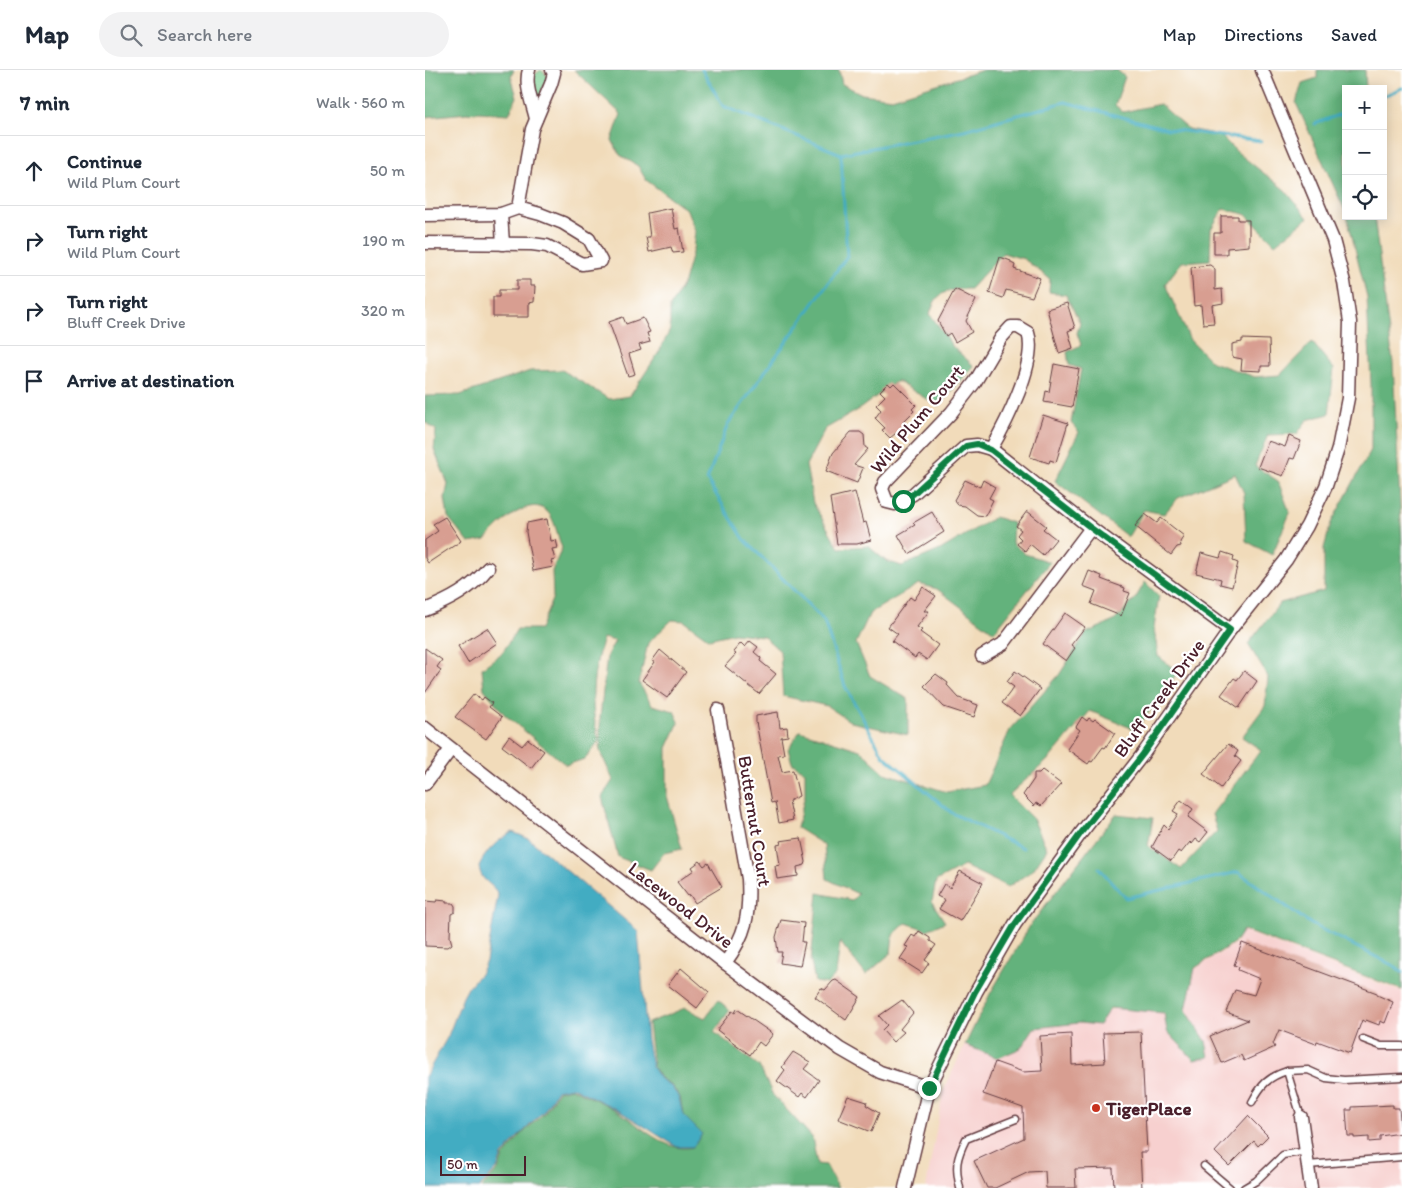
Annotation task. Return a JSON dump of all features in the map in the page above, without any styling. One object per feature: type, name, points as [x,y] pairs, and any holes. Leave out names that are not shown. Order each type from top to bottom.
[{"type":"street","points":[[529,70],[529,90],[536,119]]},
{"type":"street","points":[[518,208],[536,119],[551,84],[554,73],[552,70]]},
{"type":"street","name":"Bluff Creek Drive","points":[[905,1188],[929,1088],[975,992],[1015,924],[1081,833],[1143,754],[1230,630],[1286,560],[1307,526],[1326,486],[1338,449],[1349,398],[1350,322],[1346,292],[1333,240],[1262,70]]},
{"type":"street","points":[[425,214],[501,214],[518,208],[563,223],[589,239],[601,261],[582,264],[547,246],[425,244]]},
{"type":"street","points":[[501,214],[503,244]]},
{"type":"street","name":"Wild Plum Court","points":[[991,450],[1017,399],[1027,358],[1030,339],[1028,333],[1018,327],[1011,327],[1006,331],[975,382],[951,412],[889,476],[882,489],[887,502],[895,504],[903,501],[966,446],[977,444],[991,450],[1091,528],[1230,630]]},
{"type":"street","points":[[982,656],[1003,644],[1091,528]]},
{"type":"street","points":[[425,610],[450,600],[477,582],[488,568]]},
{"type":"street","name":"Butternut Court","points":[[718,710],[747,879],[749,904],[739,945],[725,963]]},
{"type":"street","name":"Lacewood Drive","points":[[425,728],[725,963],[840,1050],[880,1072],[929,1088]]},
{"type":"street","points":[[425,784],[451,748]]},
{"type":"street","points":[[1301,1117],[1311,1188]]},
{"type":"lane","points":[[1363,1039],[1381,1046],[1402,1046]]},
{"type":"lane","points":[[1252,1102],[1259,1087],[1266,1080],[1287,1071],[1309,1070],[1326,1078],[1344,1080],[1402,1077]]},
{"type":"lane","points":[[1287,1071],[1301,1117]]},
{"type":"lane","points":[[960,1188],[957,1174],[957,1158],[965,1139],[1016,1119]]},
{"type":"lane","points":[[1244,1188],[1256,1181],[1283,1155],[1307,1151]]},
{"type":"lane","points":[[1309,1165],[1402,1157]]},
{"type":"lane","points":[[1204,1166],[1230,1188]]},
{"type":"shaded area","points":[[1242,931],[1402,992],[1402,1188],[926,1188],[943,1092],[975,1023],[1111,1010],[1195,969],[1236,943]]},
{"type":"green space","points":[[425,70],[514,70],[511,76],[517,97],[509,114],[478,112],[425,117]]},
{"type":"green space","points":[[541,70],[548,76],[538,99],[533,76]]},
{"type":"green space","points":[[574,70],[839,70],[842,84],[862,94],[892,98],[983,70],[1117,70],[1125,77],[1115,105],[1123,112],[1160,104],[1188,129],[1220,135],[1237,152],[1285,190],[1308,218],[1275,244],[1245,214],[1223,209],[1211,229],[1210,260],[1182,262],[1165,284],[1190,340],[1212,362],[1255,377],[1280,375],[1312,342],[1334,369],[1329,414],[1307,420],[1297,434],[1268,435],[1255,466],[1278,481],[1290,513],[1272,555],[1246,541],[1244,493],[1235,474],[1178,498],[1164,514],[1144,510],[1128,537],[1055,481],[1079,432],[1071,423],[1081,369],[1069,365],[1067,352],[1081,345],[1077,333],[1080,323],[1066,295],[1049,292],[1050,279],[1024,259],[1003,253],[970,289],[944,293],[939,296],[933,306],[930,314],[953,347],[974,366],[938,406],[897,381],[858,410],[825,429],[806,465],[813,503],[839,548],[868,546],[886,561],[902,566],[940,550],[995,517],[1013,523],[1012,543],[1025,554],[1050,562],[994,632],[937,589],[919,584],[870,613],[856,643],[870,676],[908,699],[908,735],[851,722],[827,706],[783,696],[780,651],[763,636],[734,633],[709,639],[684,621],[672,620],[648,643],[639,683],[652,705],[674,711],[679,722],[667,748],[667,796],[682,849],[664,853],[651,870],[618,857],[602,797],[613,780],[600,751],[600,718],[607,655],[615,641],[603,638],[594,677],[594,714],[599,741],[585,759],[566,765],[505,715],[484,689],[482,668],[502,653],[517,629],[540,629],[553,597],[552,571],[562,548],[554,523],[550,515],[543,508],[534,506],[525,508],[507,519],[486,540],[469,543],[448,517],[445,498],[448,484],[434,449],[436,430],[425,422],[425,396],[460,395],[530,371],[562,370],[609,399],[630,396],[659,352],[670,330],[670,307],[684,282],[693,250],[695,231],[687,210],[646,180],[638,166],[620,155],[612,140],[621,114]]},
{"type":"green space","points":[[1317,70],[1365,70],[1366,85],[1342,85],[1342,204],[1296,103],[1302,83],[1317,78]]},
{"type":"green space","points":[[1348,220],[1375,220],[1393,363],[1402,545],[1402,990],[1243,930],[1235,942],[1195,968],[1186,1010],[1206,1041],[1209,1057],[1194,1060],[1167,1031],[1164,1013],[1110,1008],[1099,1025],[1079,1023],[1034,1028],[1021,1048],[998,1058],[965,1045],[990,994],[1031,924],[1116,814],[1153,818],[1148,846],[1181,869],[1217,831],[1212,814],[1261,750],[1242,737],[1265,706],[1268,677],[1248,644],[1280,603],[1324,591],[1324,548],[1331,523],[1371,450],[1371,384],[1367,297]]},
{"type":"green space","points":[[1145,582],[1159,596],[1154,628],[1158,656],[1178,672],[1136,730],[1090,711],[1049,759],[1009,795],[1033,819],[1047,849],[1033,870],[1008,887],[964,866],[936,881],[932,902],[945,922],[927,930],[906,923],[893,935],[891,953],[866,975],[840,942],[836,974],[827,984],[815,982],[811,961],[818,893],[852,900],[858,894],[827,879],[824,845],[797,828],[805,795],[805,772],[792,763],[788,749],[800,731],[860,750],[885,773],[947,792],[985,785],[1010,730],[1059,675],[1086,633],[1114,621],[1135,599]]},
{"type":"green space","points":[[718,1000],[730,1010],[714,1032],[759,1066],[773,1095],[812,1137],[817,1164],[826,1165],[838,1188],[481,1188],[498,1170],[503,1157],[521,1135],[545,1112],[558,1091],[571,1088],[612,1108],[663,1142],[683,1148],[693,1147],[702,1134],[683,1115],[680,1097],[671,1085],[660,1078],[653,1067],[648,1023],[685,1008],[705,1018]]},
{"type":"water","points":[[513,832],[529,839],[638,931],[647,1040],[652,1067],[660,1079],[670,1085],[679,1097],[683,1115],[702,1134],[693,1147],[677,1147],[618,1110],[572,1087],[557,1090],[544,1111],[517,1138],[502,1156],[497,1169],[479,1188],[425,1188],[425,1077],[448,1036],[463,997],[469,986],[480,974],[486,961],[498,895],[482,876],[479,866],[493,846]]},
{"type":"building","points":[[671,208],[675,229],[679,228],[683,252],[673,253],[671,247],[649,252],[646,237],[650,237],[647,213]]},
{"type":"building","points":[[1221,216],[1238,216],[1238,220],[1249,220],[1249,246],[1227,248],[1227,254],[1214,254],[1214,233],[1221,233]]},
{"type":"building","points":[[1000,257],[1011,261],[1015,265],[1014,269],[1040,278],[1032,297],[1006,290],[1003,298],[989,293]]},
{"type":"building","points":[[1210,265],[1215,269],[1215,290],[1222,289],[1223,303],[1212,305],[1214,323],[1203,324],[1201,305],[1194,306],[1191,267]]},
{"type":"building","points":[[517,280],[530,280],[530,286],[535,286],[534,302],[529,303],[529,317],[493,317],[493,297],[499,297],[499,290],[517,290]]},
{"type":"building","points":[[955,289],[976,300],[966,321],[972,332],[955,342],[950,333],[946,336],[938,321]]},
{"type":"building","points":[[1067,303],[1075,328],[1068,331],[1073,348],[1059,353],[1047,309]]},
{"type":"building","points":[[623,317],[626,324],[643,318],[650,332],[647,333],[650,342],[639,345],[641,350],[629,354],[635,374],[628,376],[609,322]]},
{"type":"building","points":[[1242,339],[1269,340],[1270,366],[1261,366],[1261,371],[1241,370],[1242,359],[1232,357],[1232,344],[1242,342]]},
{"type":"building","points":[[1054,364],[1079,369],[1072,407],[1044,402],[1046,391],[1049,392]]},
{"type":"building","points":[[888,383],[891,386],[894,383],[916,405],[912,409],[914,411],[903,422],[906,425],[890,438],[882,430],[885,428],[875,418],[881,410],[876,405],[885,396],[880,391]]},
{"type":"building","points":[[1043,415],[1068,423],[1056,462],[1050,460],[1049,463],[1030,457]]},
{"type":"building","points":[[851,432],[860,432],[864,435],[865,447],[868,449],[854,465],[863,468],[857,483],[826,471],[833,453]]},
{"type":"building","points":[[1289,436],[1301,441],[1294,459],[1290,458],[1283,476],[1258,467],[1268,441],[1285,447]]},
{"type":"building","points":[[965,480],[980,487],[983,480],[995,487],[989,498],[993,500],[985,516],[977,515],[965,506],[958,505],[954,500]]},
{"type":"building","points":[[855,492],[863,523],[866,522],[871,540],[857,544],[837,544],[830,498]]},
{"type":"building","points":[[1027,511],[1046,526],[1043,529],[1056,539],[1043,555],[1030,544],[1025,551],[1017,544],[1021,539],[1017,535],[1021,530],[1016,526]]},
{"type":"building","points":[[932,512],[944,532],[909,554],[898,535],[915,525],[913,523]]},
{"type":"building","points":[[1145,514],[1157,523],[1161,518],[1184,536],[1180,542],[1181,546],[1177,547],[1171,555],[1135,526]]},
{"type":"building","points":[[445,517],[461,541],[428,563],[425,558],[425,540],[438,531],[433,524]]},
{"type":"building","points":[[547,519],[551,541],[556,540],[558,548],[552,549],[555,560],[551,561],[553,567],[533,571],[526,532],[527,523]]},
{"type":"building","points":[[1222,552],[1234,556],[1233,561],[1238,563],[1232,587],[1220,584],[1221,579],[1196,573],[1201,553],[1220,558]]},
{"type":"building","points":[[1089,571],[1102,576],[1101,579],[1125,588],[1124,591],[1130,593],[1121,616],[1091,604],[1096,591],[1083,586]]},
{"type":"building","points":[[923,587],[936,596],[924,611],[929,611],[917,627],[922,630],[920,632],[938,645],[927,660],[918,654],[915,658],[892,641],[898,634],[888,627],[910,597],[914,600]]},
{"type":"building","points":[[1065,613],[1085,627],[1071,645],[1075,648],[1066,661],[1043,644]]},
{"type":"building","points":[[487,628],[497,643],[468,663],[458,646]]},
{"type":"building","points":[[750,641],[758,647],[754,652],[761,658],[760,661],[776,674],[759,694],[725,666],[736,654],[733,652],[741,643],[745,647]]},
{"type":"building","points":[[425,648],[442,660],[437,667],[441,670],[425,693]]},
{"type":"building","points":[[660,650],[686,672],[667,698],[642,680],[655,662],[652,661]]},
{"type":"building","points":[[1015,671],[1040,689],[1020,716],[1002,703],[1014,687],[1007,682]]},
{"type":"building","points":[[1244,671],[1257,681],[1239,708],[1221,695],[1234,678],[1237,680]]},
{"type":"building","points":[[936,674],[948,683],[947,685],[959,698],[978,705],[974,717],[944,707],[924,686]]},
{"type":"building","points":[[474,694],[482,700],[484,697],[492,703],[489,707],[502,717],[486,739],[455,717]]},
{"type":"building","points":[[778,712],[780,728],[787,727],[788,736],[781,737],[784,754],[778,755],[782,772],[793,770],[799,796],[789,801],[793,820],[779,823],[775,802],[771,803],[756,722],[756,716]]},
{"type":"building","points":[[1082,717],[1087,721],[1089,718],[1093,721],[1095,719],[1115,733],[1105,748],[1103,747],[1092,762],[1090,761],[1088,764],[1067,749],[1080,730],[1076,727]]},
{"type":"building","points":[[509,736],[522,746],[528,739],[544,751],[531,768],[502,746]]},
{"type":"building","points":[[1228,744],[1238,751],[1235,756],[1241,761],[1221,788],[1203,774]]},
{"type":"building","points":[[1042,770],[1061,784],[1041,806],[1036,803],[1034,806],[1023,795],[1034,779],[1034,773],[1039,773]]},
{"type":"building","points":[[1181,800],[1193,809],[1188,817],[1208,832],[1200,842],[1196,839],[1192,844],[1190,842],[1181,853],[1178,851],[1171,861],[1152,847],[1164,825],[1168,829],[1178,814],[1173,811]]},
{"type":"building","points":[[801,838],[805,865],[797,867],[798,876],[777,879],[775,866],[780,865],[777,845],[781,844],[780,841]]},
{"type":"building","points":[[700,861],[704,866],[708,863],[722,887],[695,903],[677,882],[694,870],[692,867]]},
{"type":"building","points":[[960,871],[983,883],[960,921],[939,909],[945,900],[937,896],[944,884],[950,888]]},
{"type":"building","points":[[437,900],[453,903],[455,906],[455,912],[451,914],[450,937],[452,944],[448,947],[425,946],[425,901],[436,902]]},
{"type":"building","points":[[781,920],[804,923],[802,942],[805,942],[800,966],[780,963],[782,952],[778,952],[776,937]]},
{"type":"building","points":[[919,931],[930,938],[930,941],[936,945],[925,960],[929,963],[922,973],[900,959],[908,947],[905,946],[912,935],[915,937]]},
{"type":"building","points":[[1242,943],[1377,993],[1377,995],[1393,1002],[1385,1023],[1380,1021],[1379,1025],[1362,1020],[1350,1053],[1317,1041],[1316,1044],[1279,1030],[1273,1044],[1275,1047],[1244,1061],[1241,1055],[1222,1063],[1210,1036],[1248,1020],[1226,1012],[1235,990],[1254,995],[1260,979],[1238,970],[1239,967],[1234,965]]},
{"type":"building","points":[[681,968],[709,992],[697,1008],[668,985]]},
{"type":"building","points":[[836,980],[860,997],[846,1020],[815,997],[821,988],[825,990]]},
{"type":"building","points":[[902,1000],[913,1013],[900,1029],[904,1032],[893,1042],[882,1030],[887,1025],[879,1016]]},
{"type":"building","points":[[737,1009],[773,1034],[764,1046],[759,1042],[750,1055],[717,1030],[732,1011],[735,1013]]},
{"type":"building","name":"TigerPlace","points":[[1141,1032],[1147,1152],[1140,1152],[1142,1188],[1114,1188],[1113,1168],[1075,1169],[1076,1188],[1046,1188],[1045,1171],[1029,1172],[995,1188],[987,1188],[974,1161],[1024,1138],[1023,1108],[983,1094],[995,1062],[1023,1072],[1042,1071],[1040,1036],[1071,1034],[1072,1065],[1105,1063],[1103,1033]]},
{"type":"building","points":[[793,1052],[810,1062],[804,1069],[819,1080],[807,1097],[802,1093],[799,1097],[777,1081],[785,1070],[782,1067]]},
{"type":"building","points":[[848,1096],[867,1102],[866,1105],[879,1113],[871,1132],[838,1119]]},
{"type":"building","points":[[1393,1105],[1393,1108],[1399,1108],[1401,1133],[1380,1136],[1380,1141],[1369,1142],[1369,1137],[1354,1138],[1354,1136],[1348,1136],[1346,1110],[1352,1110],[1352,1107]]},
{"type":"building","points":[[1248,1116],[1268,1136],[1258,1146],[1254,1141],[1229,1166],[1215,1152]]},
{"type":"waterway","points":[[702,70],[723,106],[841,154],[847,256],[728,424],[707,480],[744,539],[824,621],[845,686],[883,755],[952,813],[1023,848]]},
{"type":"waterway","points":[[1387,94],[1402,88]]},
{"type":"waterway","points":[[841,154],[964,130],[1065,102],[1168,129],[1261,141]]},
{"type":"waterway","points":[[1315,124],[1342,114]]},
{"type":"waterway","points":[[1099,868],[1126,898],[1238,872],[1311,924],[1396,967],[1402,972]]},
{"type":"place","name":"TigerPlace","points":[[1096,1108]]},
{"type":"route","points":[[903,501],[913,494],[959,450],[966,446],[977,444],[991,450],[1091,528],[1230,630],[1143,754],[1081,833],[1015,924],[975,992],[929,1088]]}]
